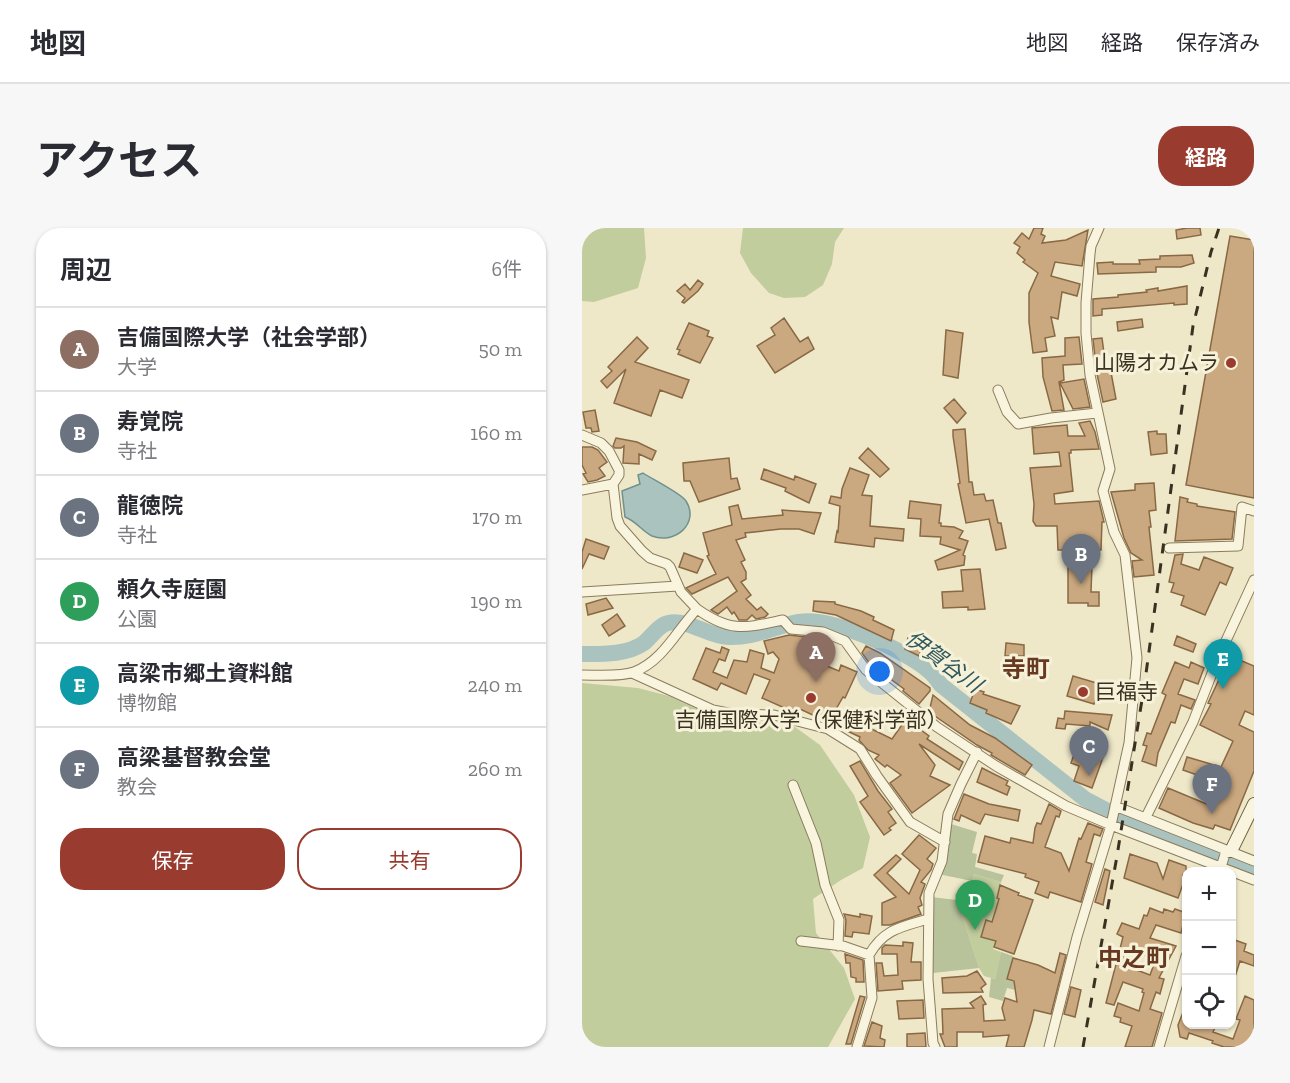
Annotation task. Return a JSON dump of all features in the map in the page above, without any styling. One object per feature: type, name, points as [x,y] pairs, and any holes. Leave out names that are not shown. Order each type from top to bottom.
[{"type":"street","points":[[1049,1047],[1077,937],[1111,825],[1129,743],[1137,658],[1125,555],[1114,532],[1103,491],[1110,469],[1090,375],[1086,333],[1091,246],[1099,228]]},
{"type":"street","points":[[998,390],[1007,412],[1018,424],[1097,413]]},
{"type":"street","points":[[582,435],[592,438],[609,451],[619,470],[619,475],[613,484],[616,518],[620,526],[642,551],[670,567],[684,598],[695,611],[743,628],[783,620],[791,629],[823,632],[845,641],[866,670],[893,693],[937,727],[996,766],[1066,806],[1217,867],[1228,852],[1254,804]]},
{"type":"street","points":[[582,490],[613,484]]},
{"type":"street","points":[[1169,548],[1238,546],[1242,507],[1254,511]]},
{"type":"street","points":[[1146,817],[1193,722],[1218,658],[1254,580]]},
{"type":"street","points":[[582,592],[678,586]]},
{"type":"street","points":[[582,675],[632,673],[645,666],[659,655],[695,611]]},
{"type":"street","points":[[632,673],[713,710],[733,714],[774,715],[828,729],[860,749],[910,822],[945,842]]},
{"type":"street","points":[[935,1047],[928,979],[929,893],[942,861],[948,814],[978,752]]},
{"type":"street","points":[[793,784],[816,843],[825,885],[839,920],[838,946]]},
{"type":"street","points":[[1115,807],[1146,817],[1254,861]]},
{"type":"street","points":[[1236,874],[1254,880]]},
{"type":"street","points":[[857,1047],[872,998],[869,955],[876,943],[885,935],[928,919]]},
{"type":"street","points":[[801,941],[843,946],[869,955]]},
{"type":"street","points":[[1159,1047],[1182,969]]},
{"type":"green space","points":[[582,228],[644,228],[646,258],[638,288],[594,302],[582,301]]},
{"type":"green space","points":[[743,228],[844,228],[835,242],[832,264],[823,285],[805,297],[784,298],[769,293],[751,273],[740,253]]},
{"type":"green space","points":[[582,683],[638,688],[669,696],[709,714],[728,719],[795,727],[820,745],[854,795],[870,837],[863,868],[813,899],[816,933],[844,968],[855,999],[828,1047],[582,1047]]},
{"type":"green space","points":[[951,824],[977,832],[972,853],[977,854],[975,867],[1004,875],[1001,882],[974,874],[972,881],[938,874]]},
{"type":"green space","points":[[974,874],[1001,882],[997,897],[1000,899],[1000,924],[986,920],[981,936],[996,941],[993,949],[1001,952],[995,979],[984,976],[979,968],[955,894],[969,888]]},
{"type":"green space","points":[[931,897],[957,900],[979,968],[933,973]]},
{"type":"green space","points":[[1001,952],[1013,956],[1007,980],[1034,988],[1041,967],[1049,969],[1041,996],[1007,988],[1003,1001],[989,997],[991,978],[995,979]]},
{"type":"water","points":[[643,473],[686,501],[690,509],[690,517],[683,530],[677,535],[661,538],[652,536],[625,517],[622,491],[640,484],[638,475]]},
{"type":"building","points":[[1034,228],[1043,228],[1041,234],[1045,236],[1042,243],[1066,240],[1088,230],[1082,266],[1055,262],[1051,276],[1080,284],[1077,296],[1062,292],[1058,319],[1051,317],[1055,336],[1045,338],[1047,351],[1033,353],[1029,322],[1029,293],[1038,273],[1023,262],[1025,260],[1017,253],[1020,247],[1014,243],[1022,233],[1029,239]]},
{"type":"building","points":[[1200,228],[1201,235],[1177,239],[1176,230]]},
{"type":"building","name":"山陽オカムラ","points":[[1230,236],[1254,240],[1254,498],[1186,485]]},
{"type":"building","points":[[1192,255],[1194,263],[1181,267],[1156,267],[1156,272],[1098,274],[1097,263],[1140,264],[1139,260],[1160,259],[1160,256]]},
{"type":"building","points":[[698,280],[703,284],[698,291],[684,303],[682,302],[685,298],[677,291],[685,284],[690,290]]},
{"type":"building","points":[[1187,286],[1187,304],[1102,309],[1102,315],[1093,316],[1093,299],[1118,297],[1118,295],[1147,292],[1146,290],[1158,288],[1158,291]]},
{"type":"building","points":[[784,318],[800,342],[808,337],[814,349],[775,373],[757,346],[775,335],[771,328]]},
{"type":"building","points":[[1142,319],[1143,327],[1118,331],[1117,322]]},
{"type":"building","points":[[689,323],[709,331],[707,336],[713,338],[700,363],[678,354],[680,350],[677,349]]},
{"type":"building","points":[[946,330],[963,333],[958,378],[943,375]]},
{"type":"building","points":[[637,337],[648,348],[635,362],[689,380],[682,398],[660,390],[651,416],[614,403],[626,369],[607,388],[601,381],[612,371],[608,367]]},
{"type":"building","points":[[1079,337],[1082,364],[1063,365],[1064,380],[1059,382],[1064,410],[1052,411],[1043,377],[1042,358],[1065,356],[1065,338]]},
{"type":"building","points":[[1102,338],[1106,368],[1110,367],[1116,399],[1103,402],[1093,339]]},
{"type":"building","points":[[1084,379],[1090,407],[1073,409],[1060,383]]},
{"type":"building","points":[[954,399],[966,413],[957,423],[944,408]]},
{"type":"building","points":[[595,410],[599,431],[592,432],[591,428],[586,428],[583,412]]},
{"type":"building","points":[[1090,421],[1099,449],[1071,450],[1069,453],[1073,491],[1054,494],[1055,504],[1099,501],[1104,522],[1102,522],[1101,550],[1058,550],[1057,526],[1036,526],[1033,521],[1034,504],[1030,468],[1061,466],[1059,452],[1034,454],[1032,428],[1067,425],[1068,436],[1085,436],[1079,423]]},
{"type":"building","points":[[965,429],[969,482],[972,482],[974,495],[984,494],[986,501],[993,500],[1006,548],[996,550],[989,519],[966,523],[958,484],[960,483],[953,436],[953,430]]},
{"type":"building","points":[[1157,431],[1157,434],[1166,434],[1167,453],[1151,455],[1148,432]]},
{"type":"building","points":[[616,438],[637,442],[656,451],[652,460],[639,454],[639,464],[623,463],[624,446],[615,448],[613,446]]},
{"type":"building","points":[[582,447],[592,447],[598,450],[607,462],[599,468],[605,476],[588,482],[583,474],[586,473],[582,465]]},
{"type":"building","points":[[868,448],[889,469],[880,477],[859,458]]},
{"type":"building","points":[[729,458],[731,479],[737,478],[740,489],[699,502],[690,481],[684,481],[683,463]]},
{"type":"building","points":[[850,468],[869,475],[862,495],[872,496],[870,526],[904,529],[903,541],[875,538],[874,547],[835,542],[840,506],[829,503],[831,496],[841,498]]},
{"type":"building","points":[[764,469],[794,480],[795,476],[816,484],[809,503],[785,491],[786,488],[761,479]]},
{"type":"building","points":[[1154,483],[1156,510],[1149,511],[1151,527],[1149,527],[1154,575],[1134,577],[1132,561],[1142,560],[1131,553],[1124,538],[1111,492],[1135,490],[1135,484]]},
{"type":"building","points":[[1180,497],[1188,499],[1187,502],[1197,504],[1197,506],[1235,512],[1232,539],[1175,541]]},
{"type":"building","points":[[910,501],[941,505],[939,523],[941,526],[954,527],[963,531],[959,538],[968,541],[963,555],[965,556],[964,565],[938,570],[935,561],[960,550],[940,544],[941,537],[920,536],[921,519],[908,518]]},
{"type":"building","points":[[738,505],[742,519],[783,515],[782,510],[821,513],[814,534],[799,529],[781,529],[745,533],[746,537],[736,540],[745,560],[741,562],[746,572],[746,579],[741,582],[751,595],[746,599],[757,610],[761,607],[768,614],[756,619],[752,615],[747,620],[739,620],[727,607],[718,614],[711,610],[737,591],[728,577],[692,594],[686,588],[716,574],[707,556],[709,555],[703,533],[732,525],[729,507]]},
{"type":"building","points":[[586,539],[609,547],[604,559],[589,554],[582,569],[582,552]]},
{"type":"building","points":[[684,553],[703,560],[697,573],[679,567]]},
{"type":"building","points":[[1183,554],[1181,564],[1199,570],[1204,557],[1233,568],[1226,585],[1220,582],[1205,615],[1181,605],[1184,596],[1171,592],[1174,583],[1169,582],[1175,555]]},
{"type":"building","points":[[1068,564],[1092,565],[1091,592],[1099,592],[1099,606],[1088,606],[1088,603],[1068,603]]},
{"type":"building","points":[[980,569],[985,609],[943,608],[942,592],[963,591],[961,570]]},
{"type":"building","points":[[606,598],[613,608],[588,615],[586,604]]},
{"type":"building","points":[[814,601],[835,602],[835,604],[874,617],[873,620],[894,630],[891,641],[836,615],[813,611]]},
{"type":"building","points":[[617,614],[625,626],[609,636],[602,625]]},
{"type":"building","points":[[789,635],[806,637],[813,651],[818,639],[831,644],[822,664],[839,671],[841,665],[857,672],[845,698],[843,697],[835,711],[892,739],[906,719],[929,736],[927,739],[963,762],[959,770],[919,744],[935,765],[930,776],[950,785],[912,813],[890,783],[901,775],[875,759],[879,755],[868,750],[859,740],[860,737],[800,709],[798,714],[762,698],[770,680],[754,674],[746,694],[721,683],[717,690],[693,679],[706,648],[720,653],[722,647],[729,650],[725,661],[719,659],[713,672],[727,678],[734,660],[747,662],[750,650],[764,654],[761,668],[774,673],[779,659],[773,652],[768,654],[764,641]]},
{"type":"building","points":[[1177,636],[1196,644],[1193,652],[1174,645]]},
{"type":"building","points":[[908,638],[923,645],[919,656],[905,649]]},
{"type":"building","points":[[1006,643],[1024,645],[1024,656],[1005,656]]},
{"type":"building","points":[[866,646],[880,653],[930,688],[919,704],[903,691],[904,689],[870,664],[862,653]]},
{"type":"building","points":[[1230,656],[1254,666],[1254,715],[1245,711],[1239,725],[1254,732],[1254,771],[1230,830],[1215,825],[1213,829],[1193,823],[1159,808],[1168,788],[1209,805],[1218,788],[1212,786],[1214,781],[1183,770],[1187,757],[1221,767],[1233,741],[1200,725]]},
{"type":"building","points":[[1175,662],[1189,668],[1191,662],[1204,668],[1198,684],[1184,679],[1178,694],[1195,700],[1191,709],[1181,705],[1175,723],[1171,722],[1158,753],[1156,766],[1142,761],[1147,746],[1143,745],[1147,733],[1151,734],[1166,695],[1162,693]]},
{"type":"building","points":[[1073,676],[1100,684],[1094,704],[1067,696]]},
{"type":"building","points":[[975,689],[984,692],[983,694],[1020,706],[1011,724],[970,703]]},
{"type":"building","points":[[933,695],[970,725],[995,738],[1032,765],[1025,775],[991,755],[992,753],[929,712]]},
{"type":"building","points":[[1065,711],[1112,715],[1108,730],[1090,722],[1090,726],[1066,724],[1065,729],[1056,728],[1058,718],[1064,719]]},
{"type":"building","points":[[1078,743],[1105,752],[1092,788],[1074,781],[1079,766],[1071,763]]},
{"type":"building","points":[[860,761],[892,809],[888,812],[896,823],[884,835],[860,802],[868,796],[850,766]]},
{"type":"building","points":[[982,768],[1008,781],[1006,785],[1010,787],[1007,795],[977,782]]},
{"type":"building","points":[[964,794],[989,804],[1020,810],[1018,821],[985,814],[980,824],[961,815],[959,821],[954,819]]},
{"type":"building","points":[[1049,804],[1061,811],[1059,817],[1056,816],[1045,847],[1061,853],[1069,871],[1079,838],[1081,839],[1088,823],[1103,829],[1100,836],[1094,834],[1086,862],[1092,864],[1081,902],[1050,892],[1048,898],[1035,893],[1039,882],[1025,877],[1026,874],[978,862],[985,836],[1010,843],[1011,838],[1033,843],[1037,823],[1041,824]]},
{"type":"building","points":[[919,835],[936,848],[927,859],[933,864],[931,870],[921,882],[925,884],[920,898],[922,905],[918,907],[921,914],[890,925],[882,925],[882,903],[896,897],[874,875],[896,855],[901,859],[887,873],[909,894],[920,870],[902,854]]},
{"type":"building","points":[[1130,854],[1157,863],[1163,879],[1169,860],[1186,866],[1182,867],[1182,887],[1178,898],[1124,878]]},
{"type":"building","points":[[1105,869],[1110,871],[1103,905],[1095,902]]},
{"type":"building","points":[[1000,885],[1033,900],[1014,954],[994,947],[996,941],[981,937],[986,920],[992,922],[999,899],[997,898]]},
{"type":"building","points":[[1150,908],[1163,913],[1164,909],[1182,912],[1182,929],[1181,933],[1156,925],[1150,938],[1176,946],[1159,978],[1164,979],[1160,994],[1156,992],[1150,1009],[1162,1013],[1152,1047],[1125,1047],[1132,1026],[1120,1022],[1121,1018],[1114,1016],[1118,1003],[1139,1011],[1143,989],[1123,982],[1114,1005],[1106,1003],[1123,937],[1117,934],[1122,923],[1139,929],[1144,915],[1147,916]],"holes":[[[1131,951],[1156,959],[1150,975],[1126,966]]]},
{"type":"building","points":[[844,914],[860,917],[860,914],[872,916],[869,934],[853,932],[852,937],[845,936]]},
{"type":"building","points":[[1236,940],[1246,944],[1244,951],[1254,955],[1254,966],[1240,961],[1236,974]]},
{"type":"building","points":[[903,942],[913,943],[911,962],[921,962],[921,980],[902,981],[903,989],[878,991],[876,963],[882,963],[884,976],[898,975],[897,954],[882,954],[882,948],[885,945],[903,946]]},
{"type":"building","points":[[1060,953],[1066,955],[1051,1014],[1034,1010],[1024,1047],[1006,1047],[1009,1035],[983,1037],[983,1032],[957,1032],[957,1047],[945,1047],[940,1034],[943,1034],[942,1009],[974,1008],[970,1003],[981,996],[986,1004],[983,1005],[984,1021],[1005,1020],[1002,1008],[1005,998],[1017,1002],[1014,981],[1007,979],[1013,958],[1038,965],[1055,973]]},
{"type":"building","points":[[845,954],[863,960],[864,982],[856,982],[856,978],[851,977],[850,963],[846,963]]},
{"type":"building","points":[[977,971],[986,984],[981,988],[983,992],[943,993],[942,978],[967,976]]},
{"type":"building","points":[[1071,987],[1081,990],[1075,1017],[1064,1014]]},
{"type":"building","points":[[860,996],[865,997],[851,1044],[846,1044]]},
{"type":"building","points":[[1245,996],[1254,1000],[1254,1047],[1224,1047],[1189,1033],[1187,1039],[1180,1037],[1178,1025],[1182,1015],[1182,1029],[1214,1029],[1213,1032],[1233,1039],[1240,1020],[1236,1019]]},
{"type":"building","points":[[923,1000],[924,1018],[899,1019],[897,1001]]},
{"type":"building","points":[[872,1022],[882,1026],[880,1038],[885,1040],[884,1047],[864,1046]]},
{"type":"building","points":[[925,1033],[926,1047],[907,1047],[907,1034]]},
{"type":"waterway","name":"伊賀谷川","points":[[582,654],[630,650],[644,643],[661,626],[676,622],[729,637],[747,636],[799,622],[830,624],[848,629],[886,645],[918,663],[941,685],[1085,799],[1127,821],[1254,872]]},
{"type":"railway","points":[[1083,1047],[1145,681],[1193,326],[1219,228]]},
{"type":"place","name":"山陽オカムラ","points":[[1231,363]]},
{"type":"place","name":"寿覚院","points":[[1081,584]]},
{"type":"place","name":"吉備国際大学（社会学部）","points":[[816,682]]},
{"type":"place","name":"高梁市郷土資料館","points":[[1223,689]]},
{"type":"place","name":"巨福寺","points":[[1083,692]]},
{"type":"place","name":"吉備国際大学（保健科学部）","points":[[811,698]]},
{"type":"place","name":"龍徳院","points":[[1089,776]]},
{"type":"place","name":"高梁基督教会堂","points":[[1212,814]]},
{"type":"place","name":"頼久寺庭園","points":[[975,930]]},
{"type":"district","name":"寺町","points":[[1026,669]]},
{"type":"district","name":"中之町","points":[[1134,958]]}]
